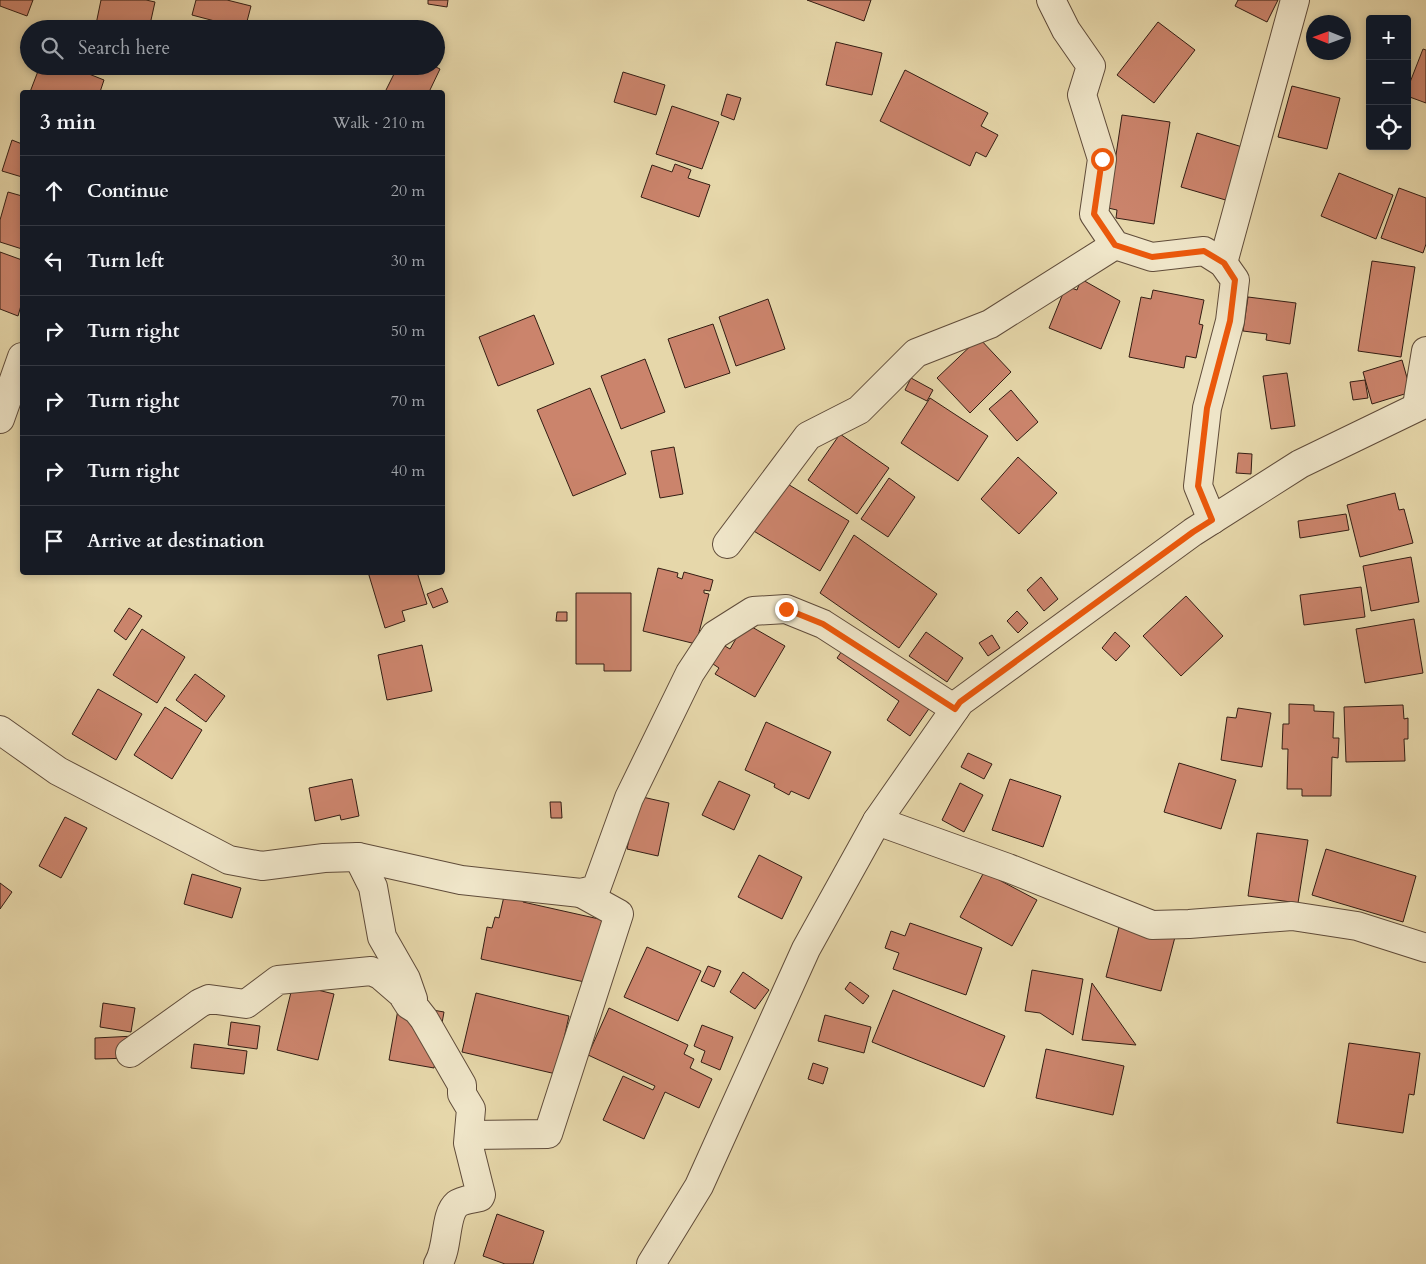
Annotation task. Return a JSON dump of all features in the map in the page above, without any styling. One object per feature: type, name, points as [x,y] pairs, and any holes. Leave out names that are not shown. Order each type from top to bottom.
[{"type":"street","points":[[1050,0],[1066,30],[1092,66],[1082,95],[1102,159],[1094,214],[1115,245],[1152,257],[1204,251],[1224,263],[1235,280],[1230,321],[1207,408],[1198,486],[1212,520]]},
{"type":"street","points":[[1224,263],[1295,0]]},
{"type":"street","points":[[727,544],[808,436],[859,410],[916,352],[990,324],[1115,245]]},
{"type":"street","points":[[652,1264],[700,1186],[806,949],[877,821],[960,702],[1212,520],[1300,464],[1422,404],[1426,352]]},
{"type":"street","points":[[0,419],[20,362]]},
{"type":"street","points":[[0,730],[58,772],[229,860],[262,866],[324,858],[358,857],[461,880],[581,893],[596,889],[628,798],[690,673],[715,635],[753,611],[786,609],[823,624],[955,709]]},
{"type":"street","points":[[877,821],[1008,868],[1152,925],[1292,916],[1357,926],[1426,948]]},
{"type":"street","points":[[358,857],[373,887],[382,937],[406,979],[417,1010],[462,1085],[462,1094],[471,1109],[469,1139],[481,1191],[480,1197],[458,1203],[450,1212],[444,1255],[438,1264]]},
{"type":"street","points":[[469,1139],[548,1134],[618,914],[581,893]]},
{"type":"street","points":[[130,1053],[200,1003],[209,999],[246,1004],[278,980],[371,971],[380,975],[402,994],[409,1005],[417,1010]]},
{"type":"building","points":[[0,0],[33,0],[27,16],[0,6]]},
{"type":"building","points":[[101,0],[146,0],[155,2],[151,20],[97,20]]},
{"type":"building","points":[[196,0],[227,0],[251,6],[247,20],[211,20],[192,15]]},
{"type":"building","points":[[428,0],[448,0],[447,7],[428,4]]},
{"type":"building","points":[[807,0],[871,0],[864,21]]},
{"type":"building","points":[[1238,0],[1278,0],[1267,22],[1235,6]]},
{"type":"building","points":[[1158,22],[1195,50],[1154,103],[1117,75]]},
{"type":"building","points":[[836,42],[882,53],[872,95],[826,85]]},
{"type":"building","points":[[1423,49],[1426,50],[1426,103],[1411,97],[1411,80]]},
{"type":"building","points":[[905,70],[988,113],[981,126],[998,135],[986,157],[976,152],[970,166],[880,121]]},
{"type":"building","points":[[623,72],[665,85],[656,115],[614,102]]},
{"type":"building","points":[[37,75],[92,75],[104,80],[101,90],[31,90]]},
{"type":"building","points":[[394,75],[437,75],[430,90],[386,90]]},
{"type":"building","points":[[1292,86],[1340,98],[1327,149],[1278,137]]},
{"type":"building","points":[[727,94],[741,98],[734,120],[721,115]]},
{"type":"building","points":[[672,106],[719,122],[702,169],[656,154]]},
{"type":"building","points":[[1122,115],[1170,122],[1154,224],[1116,218],[1117,210],[1108,208]]},
{"type":"building","points":[[1197,133],[1252,150],[1236,203],[1181,187]]},
{"type":"building","points":[[12,140],[20,143],[20,176],[2,171]]},
{"type":"building","points":[[675,164],[691,170],[688,178],[710,185],[699,217],[641,197],[652,165],[672,172]]},
{"type":"building","points":[[1339,173],[1393,195],[1376,239],[1321,216]]},
{"type":"building","points":[[1399,188],[1426,198],[1426,244],[1423,253],[1381,238]]},
{"type":"building","points":[[8,192],[20,195],[20,248],[0,242],[0,220]]},
{"type":"building","points":[[0,252],[20,259],[20,309],[18,316],[0,309]]},
{"type":"building","points":[[1372,261],[1415,267],[1401,357],[1358,351]]},
{"type":"building","points":[[1081,279],[1120,301],[1101,349],[1049,328],[1066,286],[1077,290]]},
{"type":"building","points":[[1153,290],[1204,300],[1199,324],[1203,325],[1196,358],[1186,356],[1184,368],[1129,357],[1141,297],[1151,299]]},
{"type":"building","points":[[1248,297],[1296,303],[1290,344],[1266,340],[1267,334],[1243,331]]},
{"type":"building","points":[[768,299],[785,349],[736,366],[719,317]]},
{"type":"building","points":[[534,315],[554,364],[498,386],[479,337]]},
{"type":"building","points":[[713,324],[730,373],[685,388],[668,339]]},
{"type":"building","points":[[979,338],[1011,372],[970,413],[937,378]]},
{"type":"building","points":[[645,359],[665,412],[621,429],[601,376]]},
{"type":"building","points":[[1402,360],[1411,392],[1372,404],[1363,372]]},
{"type":"building","points":[[1287,373],[1295,426],[1271,429],[1263,376]]},
{"type":"building","points":[[911,378],[933,390],[927,401],[905,390]]},
{"type":"building","points":[[1365,380],[1368,398],[1353,400],[1350,382]]},
{"type":"building","points":[[590,388],[626,474],[573,496],[537,410]]},
{"type":"building","points":[[1011,390],[1038,422],[1017,441],[989,409]]},
{"type":"building","points":[[930,398],[988,436],[958,481],[901,443]]},
{"type":"building","points":[[840,434],[889,468],[857,514],[808,480]]},
{"type":"building","points":[[674,447],[683,494],[660,498],[651,451]]},
{"type":"building","points":[[1238,453],[1252,454],[1251,474],[1236,473]]},
{"type":"building","points":[[1018,457],[1057,493],[1019,534],[981,499]]},
{"type":"building","points":[[889,478],[915,497],[888,537],[861,519]]},
{"type":"building","points":[[781,480],[849,521],[820,571],[752,530]]},
{"type":"building","points":[[1395,493],[1399,510],[1404,509],[1413,543],[1360,557],[1347,505]]},
{"type":"building","points":[[1346,514],[1349,530],[1300,538],[1298,521]]},
{"type":"building","points":[[854,535],[937,594],[899,648],[820,593]]},
{"type":"building","points":[[1411,557],[1419,602],[1371,611],[1363,566]]},
{"type":"building","points":[[658,568],[678,573],[677,577],[682,579],[684,572],[713,580],[710,591],[704,590],[704,593],[709,594],[696,644],[643,631]]},
{"type":"building","points":[[369,575],[418,575],[427,604],[402,611],[405,621],[385,628]]},
{"type":"building","points":[[1041,577],[1058,599],[1044,611],[1027,590]]},
{"type":"building","points":[[1361,587],[1365,617],[1304,625],[1300,595]]},
{"type":"building","points":[[442,588],[448,602],[433,608],[427,594]]},
{"type":"building","points":[[576,593],[631,593],[631,671],[604,671],[604,664],[576,664]]},
{"type":"building","points":[[1186,596],[1223,636],[1181,676],[1143,636]]},
{"type":"building","points":[[129,608],[142,616],[126,640],[114,631]]},
{"type":"building","points":[[1017,611],[1028,623],[1018,633],[1007,621]]},
{"type":"building","points":[[557,612],[567,612],[567,621],[556,621]]},
{"type":"building","points":[[1414,619],[1423,673],[1365,683],[1356,629]]},
{"type":"building","points":[[745,623],[785,646],[755,697],[715,674],[719,668],[713,664],[723,645],[730,649]]},
{"type":"building","points":[[142,629],[185,657],[157,703],[113,675]]},
{"type":"building","points":[[926,632],[963,658],[947,682],[909,656]]},
{"type":"building","points":[[1115,632],[1130,646],[1116,661],[1102,648]]},
{"type":"building","points":[[992,635],[1000,648],[988,656],[979,643]]},
{"type":"building","points":[[849,641],[935,700],[910,736],[887,720],[899,701],[837,658]]},
{"type":"building","points":[[422,645],[432,691],[387,700],[378,655]]},
{"type":"building","points":[[195,674],[225,696],[206,722],[176,700]]},
{"type":"building","points":[[98,689],[142,714],[116,760],[72,734]]},
{"type":"building","points":[[1289,704],[1314,705],[1314,711],[1334,712],[1333,738],[1339,738],[1338,758],[1332,757],[1331,796],[1302,796],[1302,789],[1287,789],[1288,749],[1282,749],[1283,724],[1289,724]]},
{"type":"building","points":[[1403,705],[1404,719],[1408,718],[1408,739],[1404,739],[1405,761],[1346,762],[1344,707]]},
{"type":"building","points":[[165,707],[202,730],[172,779],[134,755]]},
{"type":"building","points":[[1238,708],[1271,713],[1262,767],[1221,760],[1227,717],[1236,718]]},
{"type":"building","points":[[766,722],[831,752],[809,799],[791,791],[789,795],[774,787],[775,784],[745,770]]},
{"type":"building","points":[[968,753],[992,764],[984,779],[961,767]]},
{"type":"building","points":[[1179,763],[1236,780],[1221,829],[1164,812]]},
{"type":"building","points":[[352,779],[359,816],[341,820],[340,815],[315,821],[309,788]]},
{"type":"building","points":[[1010,779],[1061,796],[1043,847],[992,830]]},
{"type":"building","points":[[719,781],[750,795],[734,830],[702,815]]},
{"type":"building","points":[[960,783],[983,795],[964,832],[942,820]]},
{"type":"building","points":[[638,796],[669,803],[658,856],[627,849]]},
{"type":"building","points":[[550,802],[561,802],[562,818],[551,818]]},
{"type":"building","points":[[65,817],[87,828],[61,878],[39,866]]},
{"type":"building","points":[[1257,833],[1308,840],[1298,903],[1248,896]]},
{"type":"building","points":[[1326,849],[1416,876],[1403,922],[1312,895]]},
{"type":"building","points":[[759,855],[802,877],[782,919],[738,897]]},
{"type":"building","points":[[984,872],[1037,900],[1012,946],[960,917]]},
{"type":"building","points":[[192,874],[241,888],[232,918],[184,904]]},
{"type":"building","points":[[0,883],[12,892],[0,909]]},
{"type":"building","points":[[505,892],[525,895],[523,902],[608,921],[589,983],[481,959],[487,927],[492,928],[495,917],[499,918]]},
{"type":"building","points":[[910,923],[982,948],[966,995],[893,969],[899,953],[885,948],[891,931],[905,936]]},
{"type":"building","points":[[1120,923],[1175,937],[1161,991],[1106,977]]},
{"type":"building","points":[[647,947],[701,971],[678,1021],[624,997]]},
{"type":"building","points":[[708,966],[721,971],[714,987],[701,981]]},
{"type":"building","points":[[1032,970],[1083,979],[1073,1035],[1040,1013],[1025,1011]]},
{"type":"building","points":[[743,972],[769,990],[755,1009],[730,992]]},
{"type":"building","points":[[850,982],[869,996],[863,1004],[845,989]]},
{"type":"building","points":[[1092,983],[1136,1045],[1082,1040]]},
{"type":"building","points":[[293,984],[334,994],[318,1060],[277,1050]]},
{"type":"building","points":[[893,990],[1005,1036],[984,1087],[872,1042]]},
{"type":"building","points":[[476,993],[569,1016],[556,1074],[462,1052]]},
{"type":"building","points":[[103,1003],[135,1008],[131,1032],[100,1027]]},
{"type":"building","points":[[399,1004],[444,1012],[434,1068],[389,1060]]},
{"type":"building","points":[[609,1008],[688,1045],[684,1054],[694,1059],[690,1068],[712,1079],[699,1108],[665,1092],[644,1139],[603,1120],[623,1076],[653,1090],[655,1086],[588,1055]]},
{"type":"building","points":[[825,1015],[871,1027],[864,1053],[818,1041]]},
{"type":"building","points":[[231,1022],[260,1026],[257,1049],[228,1045]]},
{"type":"building","points":[[702,1025],[733,1037],[720,1070],[701,1062],[705,1051],[694,1046]]},
{"type":"building","points":[[135,1036],[136,1058],[95,1059],[95,1038]]},
{"type":"building","points":[[1349,1043],[1420,1053],[1414,1095],[1409,1094],[1403,1133],[1337,1123]]},
{"type":"building","points":[[194,1044],[247,1051],[244,1074],[191,1068]]},
{"type":"building","points":[[1046,1049],[1124,1066],[1113,1115],[1036,1098]]},
{"type":"building","points":[[813,1063],[828,1068],[823,1084],[808,1079]]},
{"type":"building","points":[[497,1214],[544,1231],[533,1264],[505,1264],[483,1256]]},
{"type":"route","points":[[786,609],[823,624],[955,709],[960,702],[1212,520],[1198,486],[1207,408],[1230,321],[1235,280],[1224,263],[1204,251],[1152,257],[1115,245],[1094,214],[1102,159]]}]
